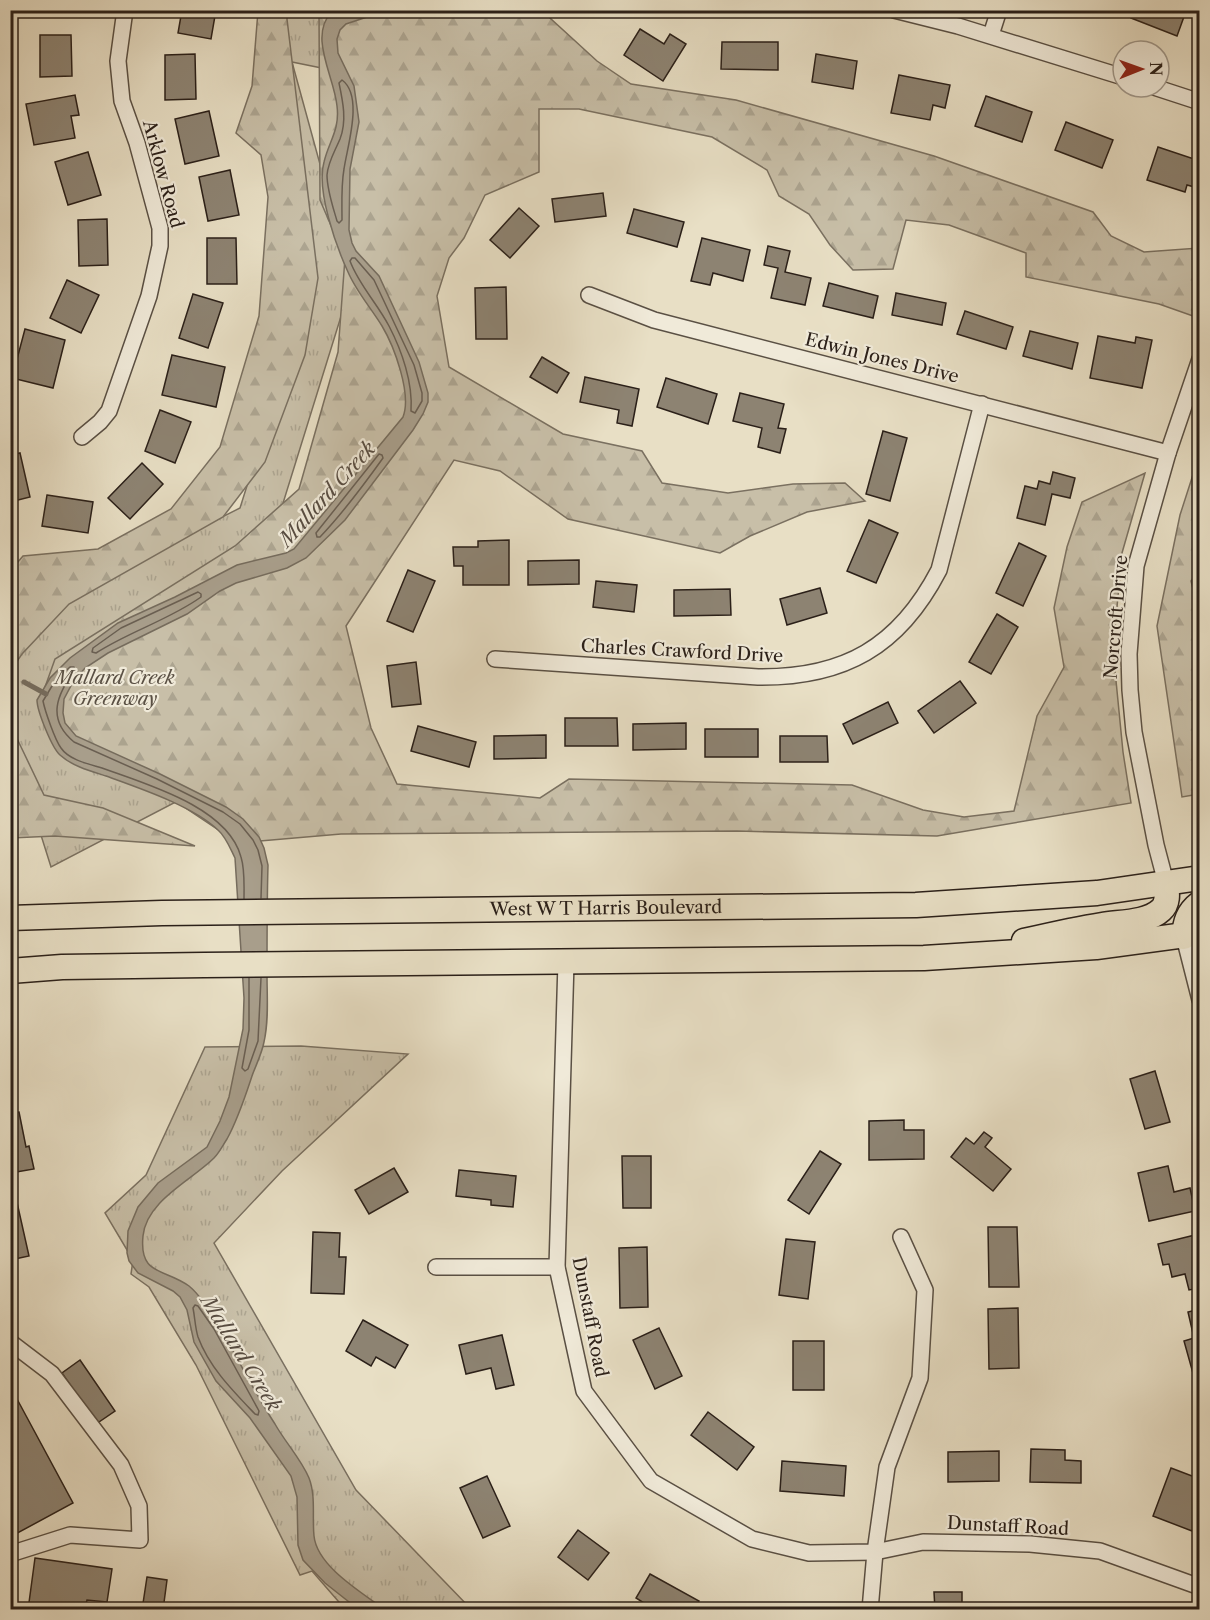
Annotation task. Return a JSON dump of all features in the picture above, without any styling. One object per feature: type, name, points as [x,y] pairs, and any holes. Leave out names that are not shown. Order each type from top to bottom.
[{"type":"main road","name":"West W T Harris Boulevard","points":[[10,918],[162,913],[916,905],[1097,893],[1200,878]]},
{"type":"main road","points":[[963,956],[1064,932],[1145,919],[1161,910],[1165,905],[1166,883]]},
{"type":"main road","points":[[10,971],[62,967],[180,965],[963,956],[1096,947],[1192,935],[1185,922],[1189,914],[1200,903]]},
{"type":"street","name":"Arklow Road","points":[[82,437],[95,427],[109,411],[148,296],[160,246],[160,228],[122,101],[118,61],[125,10]]},
{"type":"street","points":[[894,10],[991,35],[1111,73]]},
{"type":"street","points":[[991,35],[999,10]]},
{"type":"street","points":[[1171,93],[1200,102]]},
{"type":"street","name":"Edwin Jones Drive","points":[[589,295],[654,320],[1168,453]]},
{"type":"street","name":"Norcroft Drive","points":[[1166,883],[1134,732],[1129,654],[1136,566],[1168,453],[1200,359]]},
{"type":"street","name":"Charles Crawford Drive","points":[[495,659],[758,677],[789,677],[809,674],[848,662],[876,646],[907,619],[926,595],[939,570],[982,404]]},
{"type":"street","points":[[1192,935],[1200,1000]]},
{"type":"street","name":"Dunstaff Road","points":[[566,962],[557,1267],[584,1390],[651,1481],[752,1539],[809,1553],[875,1552],[923,1542],[1030,1544],[1100,1551],[1200,1587]]},
{"type":"street","points":[[870,1610],[875,1552],[887,1467],[920,1378],[925,1290],[901,1237]]},
{"type":"street","points":[[435,1268],[557,1267]]},
{"type":"street","points":[[10,1342],[52,1374],[121,1465],[140,1506],[140,1540],[70,1535],[10,1554]]},
{"type":"green space","points":[[258,11],[288,11],[287,19],[318,278],[305,355],[265,462],[223,517],[69,604],[22,654],[11,670],[11,570],[23,556],[98,549],[171,509],[220,447],[259,316],[268,197],[261,155],[236,133],[252,86]]},
{"type":"green space","name":"Mallard Creek Greenway","points":[[265,11],[475,11],[460,96],[292,62],[352,281],[193,793],[51,867],[11,740],[10,624],[240,508],[313,276]]},
{"type":"green space","points":[[319,11],[546,11],[550,18],[597,61],[631,84],[736,100],[934,156],[1093,212],[1111,236],[1144,252],[1199,248],[1199,290],[1193,316],[1159,304],[1026,277],[1026,253],[949,225],[906,220],[893,269],[853,270],[830,245],[809,214],[779,196],[767,170],[712,137],[579,109],[539,109],[539,172],[485,195],[464,238],[449,258],[437,296],[449,367],[563,434],[642,451],[662,483],[728,493],[793,484],[845,483],[865,501],[807,512],[750,536],[720,553],[568,519],[500,471],[454,460],[346,626],[371,728],[397,784],[540,798],[569,779],[852,785],[923,810],[964,817],[1014,811],[1037,716],[1064,667],[1054,608],[1067,547],[1082,502],[1145,473],[1122,553],[1113,650],[1123,752],[1131,803],[937,836],[737,831],[341,834],[238,843],[163,793],[103,765],[39,704],[55,659],[235,546],[299,489],[338,352],[345,258],[320,200]]},
{"type":"green space","points":[[1199,456],[1199,574],[1191,581],[1200,616],[1199,794],[1182,797],[1157,626],[1180,515]]},
{"type":"green space","points":[[11,726],[44,795],[103,808],[195,846],[55,836],[11,838]]},
{"type":"green space","points":[[301,1046],[408,1054],[282,1171],[214,1243],[356,1490],[471,1609],[345,1609],[312,1571],[300,1575],[196,1365],[149,1287],[131,1274],[133,1260],[105,1213],[146,1175],[205,1047]]},
{"type":"water","points":[[332,11],[380,11],[346,24],[340,30],[337,39],[338,53],[354,86],[359,122],[350,169],[349,230],[356,251],[379,276],[419,362],[428,393],[428,402],[413,430],[345,520],[306,558],[287,568],[236,583],[187,614],[108,653],[85,668],[73,682],[64,699],[63,713],[65,723],[76,736],[226,807],[243,819],[259,837],[264,848],[268,865],[267,1008],[266,1034],[262,1050],[238,1116],[227,1139],[214,1158],[171,1192],[152,1212],[143,1236],[143,1249],[149,1265],[189,1286],[206,1304],[267,1412],[302,1464],[311,1485],[314,1536],[323,1558],[331,1568],[384,1609],[358,1609],[325,1583],[303,1560],[298,1545],[297,1497],[291,1476],[250,1418],[216,1381],[194,1342],[187,1310],[180,1297],[138,1273],[129,1261],[127,1253],[128,1231],[138,1207],[158,1183],[207,1147],[229,1097],[243,1029],[244,998],[235,858],[221,833],[195,813],[165,798],[82,768],[65,759],[49,737],[37,700],[50,678],[70,658],[118,623],[237,565],[294,549],[403,417],[405,396],[392,345],[351,279],[338,248],[325,202],[322,174],[326,155],[336,129],[338,114],[322,44],[325,21]]},
{"type":"building","points":[[182,10],[216,10],[211,39],[178,33]]},
{"type":"building","points":[[1134,10],[1186,11],[1177,36],[1131,18]]},
{"type":"building","points":[[640,29],[664,44],[670,34],[686,44],[663,81],[624,55]]},
{"type":"building","points":[[40,35],[71,35],[72,76],[40,77]]},
{"type":"building","points":[[722,42],[778,42],[778,70],[721,69]]},
{"type":"building","points":[[195,54],[196,99],[165,100],[165,55]]},
{"type":"building","points":[[816,54],[857,61],[853,89],[812,82]]},
{"type":"building","points":[[899,75],[950,85],[945,108],[933,105],[930,120],[891,113]]},
{"type":"building","points":[[75,95],[79,115],[71,116],[75,138],[34,145],[26,104]]},
{"type":"building","points":[[986,96],[1032,112],[1022,142],[975,126]]},
{"type":"building","points":[[209,111],[219,156],[185,164],[175,119]]},
{"type":"building","points":[[1066,122],[1113,140],[1102,168],[1055,150]]},
{"type":"building","points":[[1158,147],[1200,161],[1198,188],[1187,185],[1185,192],[1147,180]]},
{"type":"building","points":[[88,152],[101,195],[68,205],[55,162]]},
{"type":"building","points":[[230,170],[239,215],[208,221],[199,177]]},
{"type":"building","points":[[603,193],[606,216],[555,222],[552,199]]},
{"type":"building","points":[[519,208],[539,226],[510,258],[490,240]]},
{"type":"building","points":[[634,209],[684,222],[677,247],[627,233]]},
{"type":"building","points":[[107,219],[108,265],[79,266],[78,220]]},
{"type":"building","points":[[207,238],[236,238],[237,284],[207,284]]},
{"type":"building","points":[[702,238],[750,250],[743,281],[713,273],[710,285],[691,281]]},
{"type":"building","points":[[768,246],[790,251],[785,272],[811,278],[805,305],[771,298],[778,268],[764,265]]},
{"type":"building","points":[[67,280],[99,295],[81,333],[50,318]]},
{"type":"building","points":[[829,283],[878,296],[873,318],[823,306]]},
{"type":"building","points":[[506,287],[507,339],[476,339],[475,288]]},
{"type":"building","points":[[896,293],[946,303],[942,325],[892,315]]},
{"type":"building","points":[[193,294],[223,303],[208,348],[179,338]]},
{"type":"building","points":[[965,311],[1013,327],[1006,349],[957,334]]},
{"type":"building","points":[[25,329],[65,340],[53,388],[12,378]]},
{"type":"building","points":[[1030,331],[1078,343],[1072,369],[1023,356]]},
{"type":"building","points":[[1098,336],[1135,343],[1136,337],[1152,340],[1142,388],[1090,378]]},
{"type":"building","points":[[172,355],[225,367],[216,407],[162,395]]},
{"type":"building","points":[[542,357],[569,373],[557,393],[530,377]]},
{"type":"building","points":[[585,377],[639,389],[632,426],[617,423],[619,410],[580,402]]},
{"type":"building","points":[[666,378],[717,394],[708,424],[657,407]]},
{"type":"building","points":[[740,393],[784,404],[778,428],[786,429],[780,453],[758,447],[762,428],[733,421]]},
{"type":"building","points":[[160,410],[191,422],[175,463],[145,451]]},
{"type":"building","points":[[883,431],[907,438],[890,501],[866,494]]},
{"type":"building","points":[[20,453],[30,497],[10,502],[10,455]]},
{"type":"building","points":[[142,463],[163,484],[130,519],[108,498]]},
{"type":"building","points":[[1053,472],[1075,478],[1070,498],[1052,494],[1045,525],[1017,518],[1025,486],[1037,489],[1039,481],[1050,484]]},
{"type":"building","points":[[47,495],[93,502],[88,533],[42,526]]},
{"type":"building","points":[[869,520],[898,533],[876,583],[847,571]]},
{"type":"building","points":[[509,540],[509,585],[463,585],[463,566],[454,566],[453,547],[478,547],[478,541]]},
{"type":"building","points":[[1019,543],[1046,556],[1023,606],[996,593]]},
{"type":"building","points":[[579,560],[579,584],[528,585],[528,561]]},
{"type":"building","points":[[408,570],[435,581],[413,632],[387,621]]},
{"type":"building","points":[[596,581],[637,585],[634,612],[593,607]]},
{"type":"building","points":[[820,588],[827,613],[787,625],[780,599]]},
{"type":"building","points":[[730,589],[731,615],[674,616],[674,590]]},
{"type":"building","points":[[997,614],[1018,627],[991,674],[969,662]]},
{"type":"building","points":[[416,662],[421,704],[392,707],[387,666]]},
{"type":"building","points":[[960,681],[976,703],[934,733],[918,711]]},
{"type":"building","points":[[888,702],[898,723],[853,744],[843,724]]},
{"type":"building","points":[[565,718],[617,718],[618,746],[565,746]]},
{"type":"building","points":[[686,723],[686,749],[633,750],[633,724]]},
{"type":"building","points":[[418,726],[476,742],[469,767],[411,751]]},
{"type":"building","points":[[705,729],[758,729],[758,757],[705,757]]},
{"type":"building","points":[[546,735],[546,758],[494,759],[494,736]]},
{"type":"building","points":[[780,736],[827,736],[828,762],[780,762]]},
{"type":"building","points":[[1155,1071],[1170,1122],[1145,1129],[1130,1079]]},
{"type":"building","points":[[19,1112],[26,1147],[29,1146],[34,1169],[10,1173],[10,1113]]},
{"type":"building","points":[[904,1120],[904,1130],[924,1130],[924,1159],[869,1160],[869,1121]]},
{"type":"building","points":[[984,1132],[992,1138],[985,1147],[1011,1169],[993,1191],[951,1157],[966,1138],[974,1144]]},
{"type":"building","points":[[820,1151],[841,1164],[809,1214],[788,1200]]},
{"type":"building","points":[[622,1156],[651,1156],[651,1208],[623,1208]]},
{"type":"building","points":[[1168,1166],[1174,1192],[1190,1188],[1195,1211],[1149,1221],[1138,1173]]},
{"type":"building","points":[[394,1168],[408,1192],[369,1214],[355,1190]]},
{"type":"building","points":[[459,1170],[516,1176],[513,1207],[491,1205],[491,1200],[456,1196]]},
{"type":"building","points":[[16,1198],[29,1256],[10,1260],[10,1199]]},
{"type":"building","points":[[988,1227],[1017,1227],[1019,1287],[989,1287]]},
{"type":"building","points":[[313,1232],[340,1233],[339,1257],[346,1257],[344,1294],[311,1293]]},
{"type":"building","points":[[1199,1234],[1200,1288],[1189,1290],[1185,1274],[1172,1277],[1169,1264],[1163,1265],[1158,1244]]},
{"type":"building","points":[[786,1239],[815,1242],[808,1299],[779,1295]]},
{"type":"building","points":[[647,1247],[648,1307],[620,1308],[619,1248]]},
{"type":"building","points":[[1018,1308],[1019,1368],[989,1369],[988,1309]]},
{"type":"building","points":[[1200,1309],[1200,1376],[1194,1377],[1184,1341],[1194,1338],[1188,1312]]},
{"type":"building","points":[[363,1320],[408,1345],[395,1368],[376,1357],[371,1366],[346,1351]]},
{"type":"building","points":[[659,1328],[682,1376],[655,1389],[633,1340]]},
{"type":"building","points":[[502,1335],[514,1385],[496,1389],[491,1368],[466,1374],[459,1345]]},
{"type":"building","points":[[793,1341],[824,1341],[824,1390],[793,1390]]},
{"type":"building","points":[[80,1360],[115,1411],[96,1424],[62,1373]]},
{"type":"building","points":[[10,1386],[73,1503],[10,1537],[10,1504],[14,1502],[10,1494]]},
{"type":"building","points":[[708,1412],[754,1447],[737,1470],[691,1435]]},
{"type":"building","points":[[1031,1449],[1065,1450],[1065,1460],[1081,1461],[1081,1483],[1030,1482]]},
{"type":"building","points":[[999,1451],[999,1481],[948,1482],[948,1452]]},
{"type":"building","points":[[782,1461],[846,1466],[844,1496],[780,1491]]},
{"type":"building","points":[[1171,1468],[1200,1479],[1200,1510],[1192,1531],[1153,1516]]},
{"type":"building","points":[[487,1476],[510,1526],[483,1538],[460,1488]]},
{"type":"building","points":[[578,1530],[609,1553],[588,1580],[558,1557]]},
{"type":"building","points":[[35,1558],[112,1569],[107,1602],[87,1600],[85,1608],[76,1607],[75,1610],[28,1610]]},
{"type":"building","points":[[650,1574],[699,1601],[694,1610],[655,1610],[636,1598]]},
{"type":"building","points":[[147,1577],[167,1580],[163,1610],[142,1610]]},
{"type":"building","points":[[934,1592],[962,1592],[962,1610],[935,1610]]},
{"type":"waterway","points":[[24,682],[46,694]]},
{"type":"water label","name":"Mallard Creek","points":[[327,494]]},
{"type":"water label","name":"Mallard Creek","points":[[241,1353]]}]
